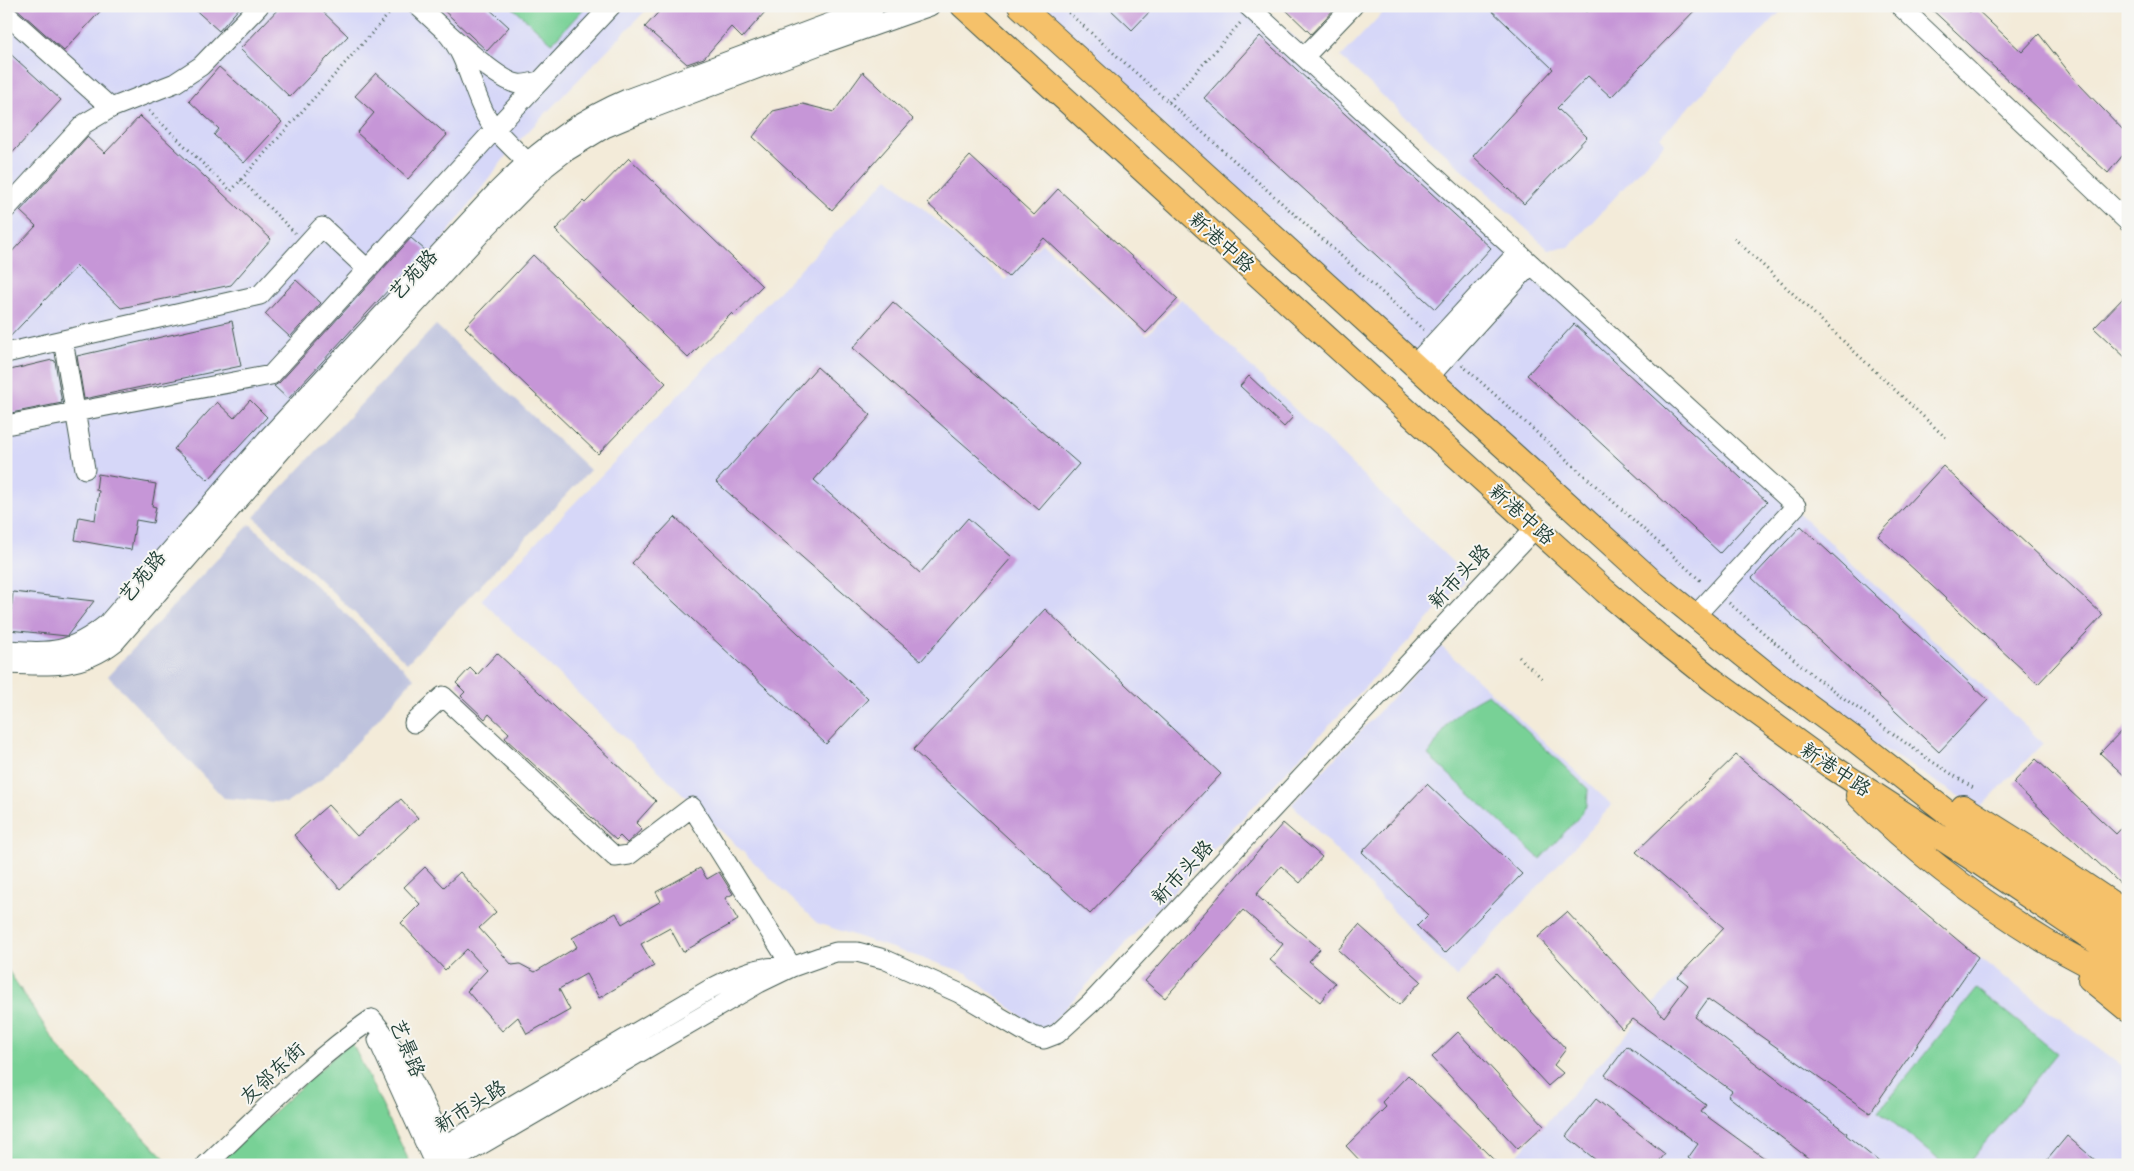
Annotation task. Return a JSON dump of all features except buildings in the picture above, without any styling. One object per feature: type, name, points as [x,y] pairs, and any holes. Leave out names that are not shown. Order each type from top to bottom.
[{"type":"main road","name":"新港中路","points":[[962,6],[1605,591],[1669,645],[1714,681],[1829,765],[2128,962]]},
{"type":"main road","name":"新港中路","points":[[1024,7],[1625,558],[1694,617],[1980,838],[2128,938]]},
{"type":"main road","points":[[1854,739],[2055,865],[2128,914]]},
{"type":"main road","points":[[1829,765],[1885,823],[1929,861],[2001,913],[2128,989]]},
{"type":"main road","points":[[2055,865],[2128,896]]},
{"type":"main road","points":[[2047,942],[2128,1010]]},
{"type":"street","points":[[6,209],[84,124],[110,108],[160,90],[191,74],[259,6]]},
{"type":"street","points":[[418,6],[446,32],[504,79],[517,84],[540,81]]},
{"type":"street","points":[[6,425],[271,375],[495,129],[611,6]]},
{"type":"street","name":"艺苑路","points":[[6,650],[62,650],[89,638],[107,624],[266,440],[497,191],[527,162],[566,131],[612,105],[678,78],[874,6]]},
{"type":"street","name":"艺苑路","points":[[6,664],[68,664],[91,658],[115,642],[282,449],[488,226],[539,174],[564,153],[605,128],[644,112],[831,41],[930,6]]},
{"type":"street","points":[[1304,57],[1353,6]]},
{"type":"street","points":[[1900,6],[2128,222]]},
{"type":"street","points":[[1250,8],[1796,506],[1694,617]]},
{"type":"street","points":[[6,14],[110,108]]},
{"type":"street","points":[[446,32],[460,52],[486,116],[495,129],[527,162]]},
{"type":"street","points":[[6,353],[260,295],[322,227],[367,269]]},
{"type":"street","points":[[1421,372],[1436,341],[1524,258]]},
{"type":"street","points":[[1421,372],[1450,354],[1524,258]]},
{"type":"street","points":[[63,340],[85,469]]},
{"type":"street","name":"新市头路","points":[[444,1159],[758,983],[792,967],[836,952],[857,952],[884,960],[959,992],[1032,1036],[1044,1039],[1057,1034],[1091,1003],[1536,527]]},
{"type":"street","points":[[414,723],[443,696],[616,857],[629,854],[692,807],[792,967]]},
{"type":"street","name":"艺景路","points":[[372,1019],[380,1046],[444,1159]]},
{"type":"street","name":"友邻东街","points":[[206,1165],[313,1064],[343,1039],[372,1019]]},
{"type":"path","points":[[136,98],[231,191],[396,6]]},
{"type":"path","points":[[1061,6],[1436,341]]},
{"type":"path","points":[[1169,102],[1250,8]]},
{"type":"path","points":[[241,180],[306,244]]},
{"type":"path","points":[[1734,238],[1946,438]]},
{"type":"path","points":[[1450,354],[1615,504],[1816,678],[1925,757],[1979,792]]},
{"type":"path","points":[[1519,657],[1544,680]]},
{"type":"shaded area","points":[[6,6],[511,6],[552,43],[586,6],[650,6],[513,147],[431,255],[87,637],[6,647]]},
{"type":"shaded area","points":[[1034,6],[1261,6],[2043,743],[1979,809],[1857,732],[1663,583]]},
{"type":"shaded area","points":[[1389,6],[1786,6],[1660,137],[1665,143],[1569,247],[1549,250],[1341,57]]},
{"type":"shaded area","points":[[888,178],[1005,280],[1042,243],[1147,335],[1181,299],[1468,577],[1042,1033],[967,973],[817,923],[481,600]]},
{"type":"shaded area","points":[[436,325],[590,470],[407,663],[254,517]]},
{"type":"shaded area","points":[[250,524],[414,678],[323,778],[287,803],[224,798],[108,676]]},
{"type":"shaded area","points":[[1441,646],[1612,805],[1456,977],[1292,804]]},
{"type":"shaded area","points":[[1978,957],[2128,1070],[2128,1165],[1508,1165],[1678,977],[1870,1113]]},
{"type":"green space","points":[[511,6],[586,6],[552,43]]},
{"type":"green space","points":[[1488,694],[1588,789],[1587,805],[1577,819],[1540,859],[1428,755],[1451,720],[1466,707]]},
{"type":"green space","points":[[6,967],[59,1048],[171,1165],[6,1165]]},
{"type":"green space","points":[[1977,989],[2057,1053],[1967,1165],[1945,1165],[1879,1111]]},
{"type":"green space","points":[[351,1041],[411,1165],[216,1165]]}]
